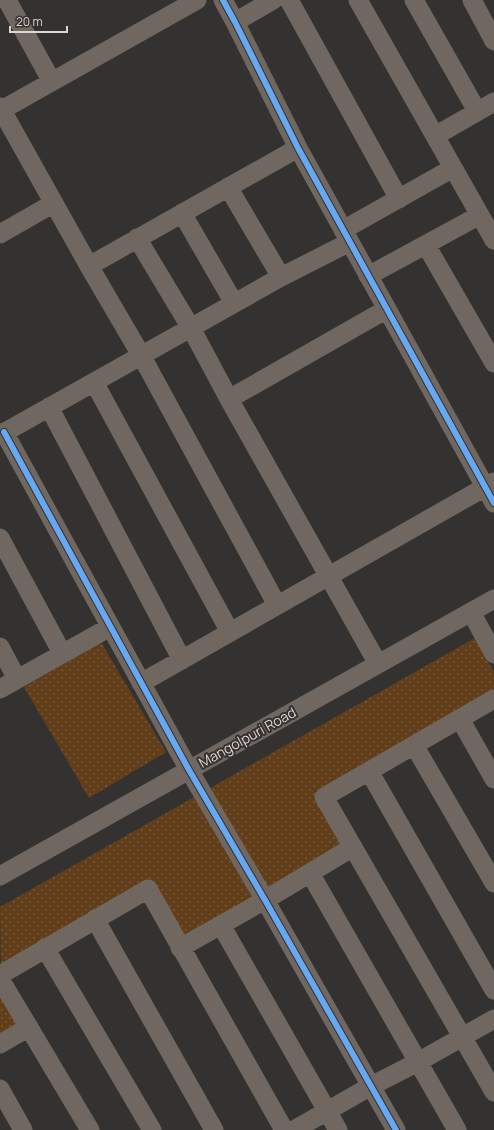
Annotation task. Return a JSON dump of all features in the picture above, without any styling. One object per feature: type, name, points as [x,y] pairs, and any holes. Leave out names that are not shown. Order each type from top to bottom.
[{"type":"street","points":[[7,0],[52,82]]},
{"type":"street","points":[[197,0],[1,110],[141,355],[277,605]]},
{"type":"street","points":[[223,0],[236,22],[298,148],[368,276],[489,484],[494,503]]},
{"type":"street","points":[[236,22],[274,0]]},
{"type":"street","points":[[289,0],[399,199]]},
{"type":"street","points":[[414,0],[478,111]]},
{"type":"street","points":[[472,0],[494,41]]},
{"type":"street","points":[[365,3],[435,136],[494,240]]},
{"type":"street","points":[[435,136],[494,102]]},
{"type":"street","points":[[89,266],[298,148]]},
{"type":"street","points":[[396,1130],[189,770],[2,433],[281,277],[347,236],[399,199],[453,168]]},
{"type":"street","points":[[228,187],[281,277]]},
{"type":"street","points":[[2,229],[54,203]]},
{"type":"street","points":[[182,213],[234,303]]},
{"type":"street","points":[[368,276],[480,216]]},
{"type":"street","points":[[138,238],[191,328],[228,399],[378,664]]},
{"type":"street","points":[[426,245],[494,363]]},
{"type":"street","points":[[228,399],[387,309]]},
{"type":"street","points":[[94,382],[230,632]]},
{"type":"street","points":[[49,407],[182,660]]},
{"type":"street","points":[[141,683],[489,484]]},
{"type":"street","points":[[0,538],[62,653]]},
{"type":"street","name":"Mangolpuri Road","points":[[0,876],[494,599]]},
{"type":"street","points":[[471,612],[494,654]]},
{"type":"street","points":[[0,689],[110,626]]},
{"type":"street","points":[[0,647],[17,679]]},
{"type":"street","points":[[494,699],[324,797],[494,1092]]},
{"type":"street","points":[[460,719],[494,780]]},
{"type":"street","points":[[414,745],[494,884]]},
{"type":"street","points":[[369,771],[494,990]]},
{"type":"street","points":[[180,948],[265,900],[353,847]]},
{"type":"street","points":[[310,873],[456,1130]]},
{"type":"street","points":[[0,975],[148,889],[284,1130]]},
{"type":"street","points":[[95,919],[214,1130]]},
{"type":"street","points":[[221,925],[338,1130]]},
{"type":"street","points":[[45,948],[152,1130]]},
{"type":"street","points":[[0,978],[90,1130]]},
{"type":"street","points":[[294,1130],[494,1019]]},
{"type":"street","points":[[0,1044],[29,1027]]},
{"type":"street","points":[[0,1089],[23,1130]]},
{"type":"shaded area","points":[[475,638],[494,672],[494,689],[315,791],[346,846],[170,945],[137,887],[1,965],[0,907]]},
{"type":"shaded area","points":[[101,642],[166,752],[89,798],[24,687]]},
{"type":"shaded area","points":[[0,989],[20,1025],[0,1037]]},
{"type":"cycle path","points":[[223,0],[298,148],[494,503]]},
{"type":"cycle path","points":[[4,432],[189,770],[396,1130]]}]
